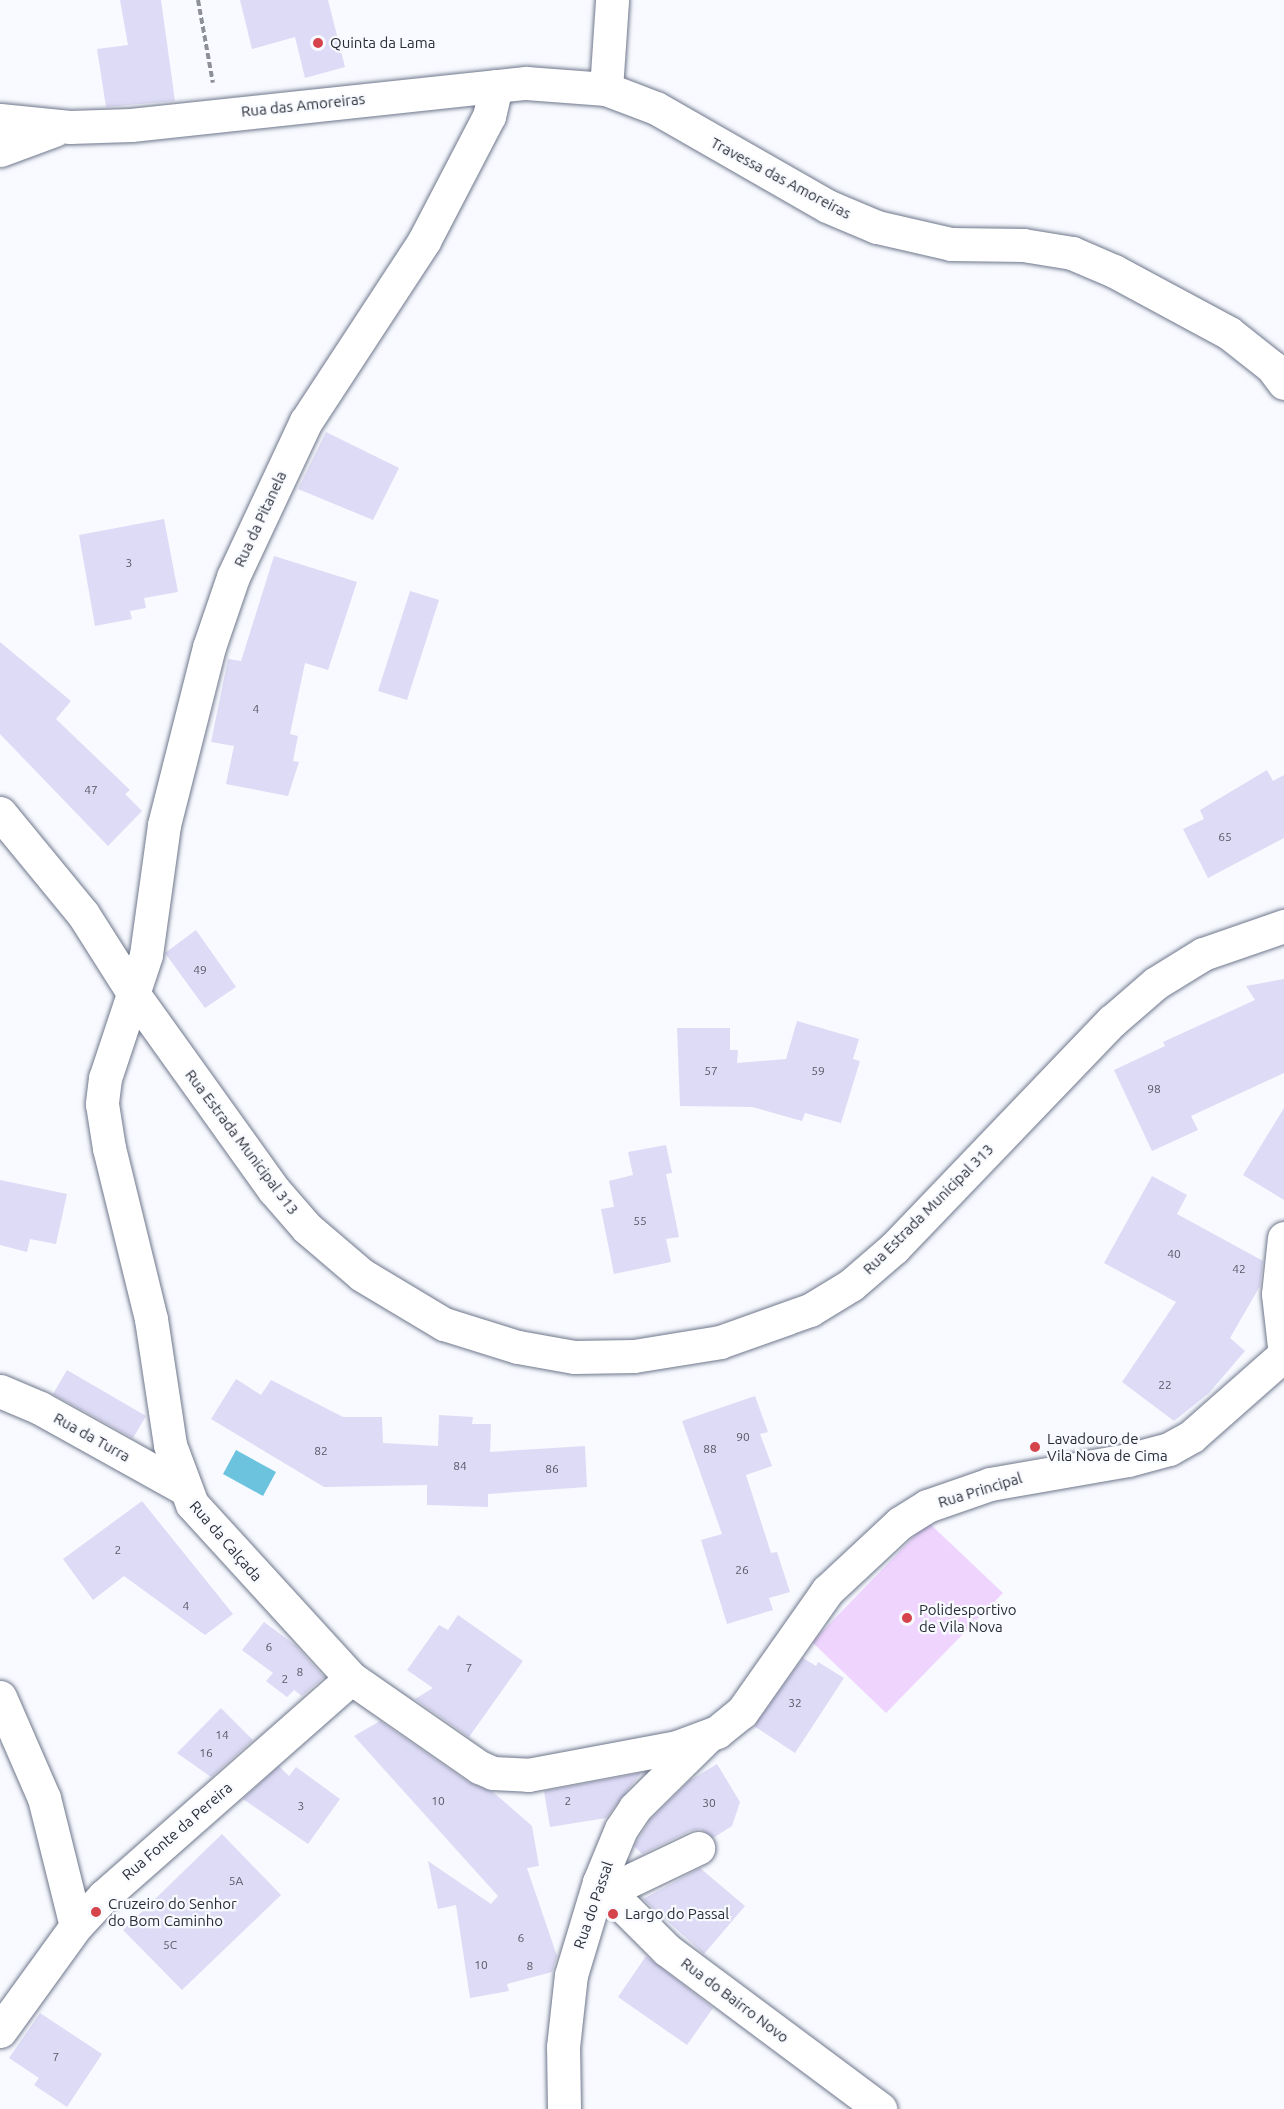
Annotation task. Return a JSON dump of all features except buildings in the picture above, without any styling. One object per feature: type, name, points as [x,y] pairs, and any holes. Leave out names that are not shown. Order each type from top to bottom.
[{"type":"street","points":[[606,89],[612,0]]},
{"type":"street","name":"Rua das Amoreiras","points":[[0,120],[70,127],[131,125],[526,83],[606,89]]},
{"type":"street","name":"Rua da Pitanela","points":[[135,996],[153,920],[166,814],[208,647],[233,577],[306,421],[424,241],[489,116],[496,86]]},
{"type":"street","name":"Travessa das Amoreiras","points":[[606,89],[656,108],[827,206],[877,227],[951,244],[1023,245],[1072,253],[1104,266],[1170,298],[1229,333],[1272,367],[1284,383]]},
{"type":"street","points":[[0,150],[36,135],[70,127]]},
{"type":"street","name":"Rua Estrada Municipal 313","points":[[0,813],[76,905],[135,996],[274,1190],[307,1228],[362,1275],[416,1310],[476,1336],[574,1357],[634,1356],[720,1342],[759,1331],[810,1310],[851,1285],[894,1248],[1112,1021],[1156,983],[1203,954],[1284,927]]},
{"type":"street","name":"Rua da Calçada","points":[[135,996],[105,1078],[104,1117],[148,1305],[165,1421],[182,1487],[204,1519],[351,1678],[493,1773],[547,1772],[707,1737]]},
{"type":"street","points":[[1284,1238],[1278,1294],[1284,1347]]},
{"type":"street","name":"Rua Principal","points":[[707,1737],[742,1712],[827,1591],[900,1523],[927,1506],[990,1484],[1128,1460],[1169,1449],[1192,1436],[1284,1355]]},
{"type":"street","name":"Rua da Turra","points":[[0,1391],[40,1408],[182,1487]]},
{"type":"street","name":"Rua Fonte da Pereira","points":[[0,2031],[76,1926],[134,1869],[351,1678]]},
{"type":"street","points":[[0,1697],[44,1798],[76,1926]]},
{"type":"street","name":"Rua do Passal","points":[[564,2109],[563,2047],[571,1975],[627,1819],[707,1737]]},
{"type":"street","points":[[603,1886],[698,1848]]},
{"type":"street","name":"Rua do Bairro Novo","points":[[603,1886],[667,1950],[879,2109]]},
{"type":"path","points":[[198,0],[218,114]]},
{"type":"shaded area","name":"Polidesportivo de Vila Nova","points":[[928,1522],[1003,1593],[886,1713],[812,1642]]},
{"type":"water","points":[[236,1450],[276,1472],[263,1496],[223,1474]]},
{"type":"place","name":"Quinta da Lama","points":[[318,43]]},
{"type":"place","name":"Lavadouro de Vila Nova de Cima","points":[[1035,1447]]},
{"type":"place","name":"Polidesportivo de Vila Nova","points":[[907,1618]]},
{"type":"place","name":"Cruzeiro do Senhor do Bom Caminho","points":[[96,1912]]},
{"type":"place","name":"Largo do Passal","points":[[613,1914]]}]
